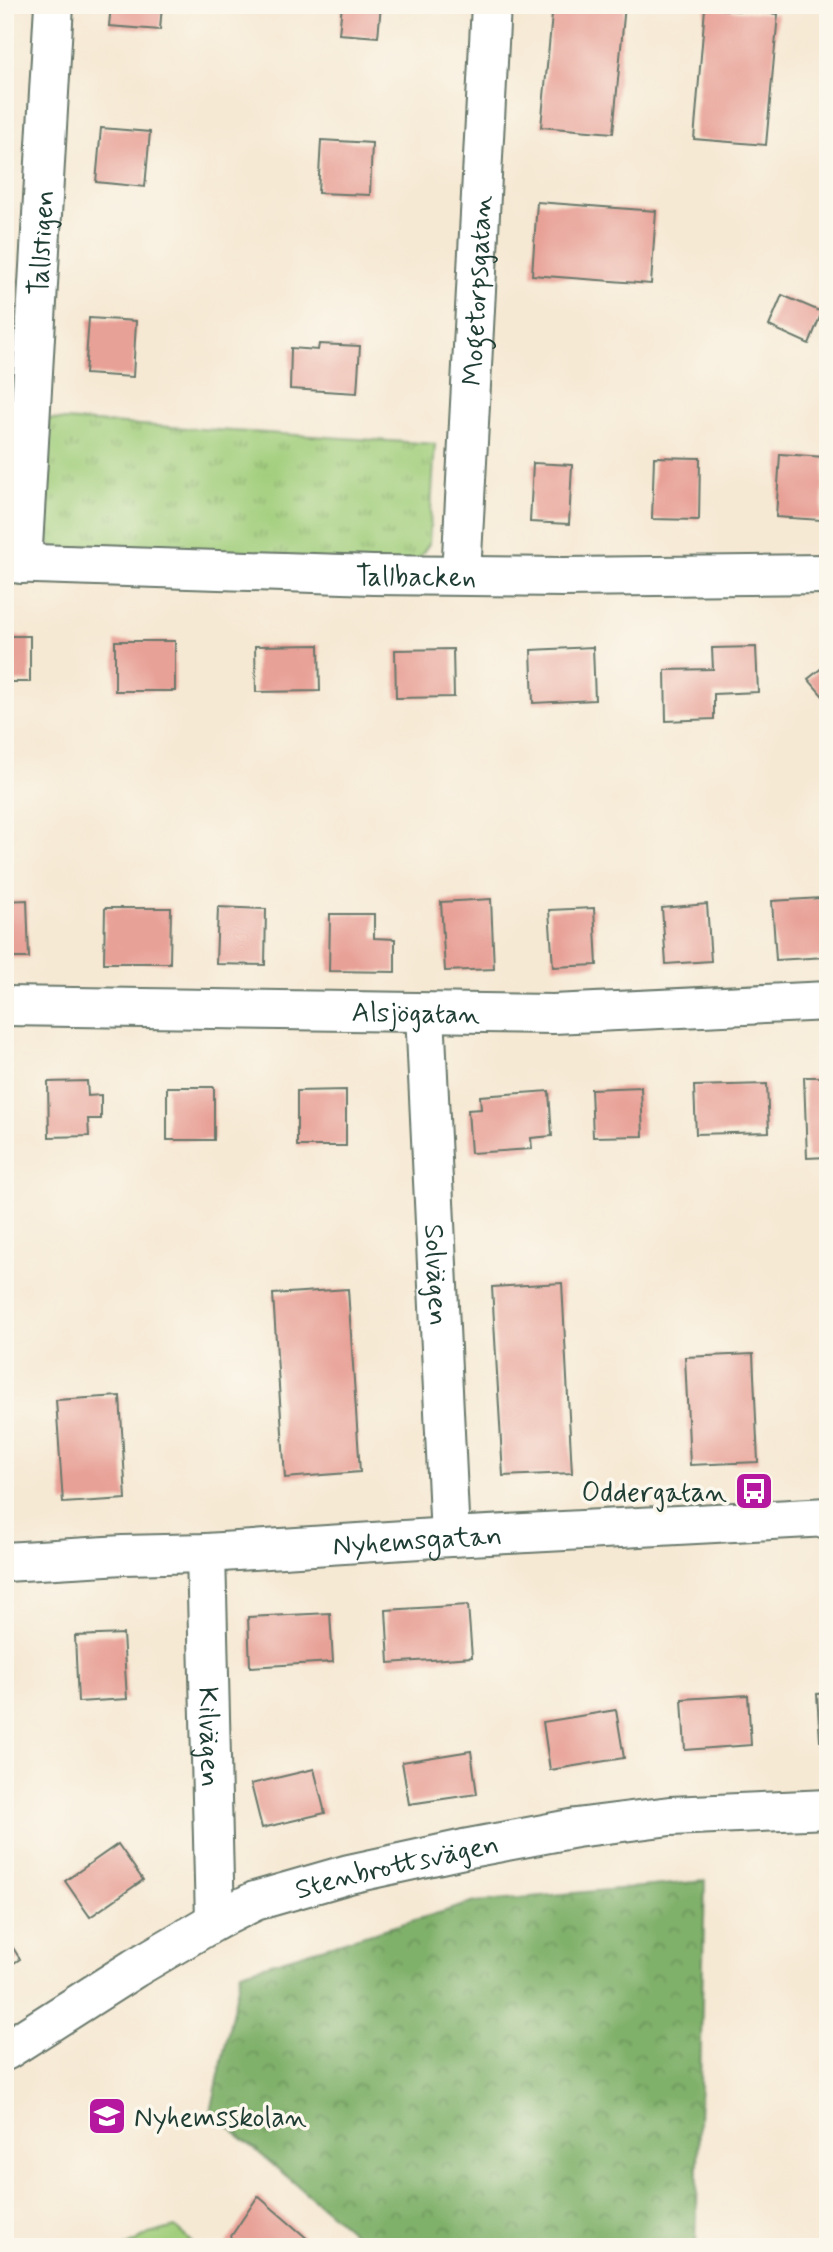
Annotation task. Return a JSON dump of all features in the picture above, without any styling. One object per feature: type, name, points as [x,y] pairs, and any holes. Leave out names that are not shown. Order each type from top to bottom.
[{"type":"street","name":"Tallstigen","points":[[14,564],[54,5]]},
{"type":"street","name":"Mogetorpsgatan","points":[[461,575],[491,5]]},
{"type":"street","name":"Tallbacken","points":[[14,564],[373,576],[828,574]]},
{"type":"street","name":"Alsjögatan","points":[[5,1006],[553,1014],[828,1001]]},
{"type":"street","name":"Solvägen","points":[[425,1013],[450,1537]]},
{"type":"street","name":"Nyhemsgatan","points":[[5,1562],[828,1517]]},
{"type":"street","name":"Kilvägen","points":[[206,1553],[215,1921]]},
{"type":"street","name":"Stenbrottsvägen","points":[[5,2051],[135,1968],[255,1901],[349,1874],[576,1828],[670,1816],[828,1809]]},
{"type":"green space","points":[[48,419],[435,444],[429,544],[415,564],[58,552],[41,535]]},
{"type":"green space","points":[[705,1881],[696,2247],[370,2247],[211,2112],[241,1972],[475,1902]]},
{"type":"green space","points":[[175,2227],[197,2247],[126,2247],[149,2234]]},
{"type":"building","points":[[111,5],[162,5],[160,30],[109,26]]},
{"type":"building","points":[[342,5],[381,5],[378,37],[339,34]]},
{"type":"building","points":[[553,5],[625,5],[613,133],[541,127]]},
{"type":"building","points":[[705,8],[778,14],[766,145],[694,139]]},
{"type":"building","points":[[101,128],[150,132],[145,187],[96,182]]},
{"type":"building","points":[[321,140],[372,143],[370,195],[318,193]]},
{"type":"building","points":[[537,202],[656,211],[651,284],[532,275]]},
{"type":"building","points":[[782,295],[822,312],[809,344],[769,326]]},
{"type":"building","points":[[89,318],[136,321],[133,377],[85,374]]},
{"type":"building","points":[[319,344],[360,346],[357,393],[290,389],[291,348],[318,350]]},
{"type":"building","points":[[780,454],[825,457],[821,520],[776,517]]},
{"type":"building","points":[[654,457],[700,458],[699,520],[652,519]]},
{"type":"building","points":[[533,463],[572,465],[569,524],[530,522]]},
{"type":"building","points":[[5,636],[30,636],[30,682],[5,682]]},
{"type":"building","points":[[115,641],[175,641],[175,691],[115,691]]},
{"type":"building","points":[[319,645],[320,691],[256,692],[255,646]]},
{"type":"building","points":[[593,647],[595,700],[533,703],[531,650]]},
{"type":"building","points":[[756,647],[758,692],[714,694],[714,719],[666,721],[665,670],[713,669],[712,648]]},
{"type":"building","points":[[453,649],[454,697],[396,698],[395,650]]},
{"type":"building","points":[[828,663],[828,702],[808,679]]},
{"type":"building","points":[[821,898],[826,957],[776,960],[772,901]]},
{"type":"building","points":[[491,899],[494,969],[445,971],[441,902]]},
{"type":"building","points":[[27,900],[29,958],[5,958],[5,901]]},
{"type":"building","points":[[707,904],[711,961],[666,964],[662,908]]},
{"type":"building","points":[[218,907],[266,909],[265,965],[216,964]]},
{"type":"building","points":[[105,908],[171,908],[170,963],[104,963]]},
{"type":"building","points":[[594,908],[597,965],[553,967],[549,910]]},
{"type":"building","points":[[330,914],[374,914],[374,938],[395,939],[395,972],[329,971]]},
{"type":"building","points":[[804,1077],[828,1077],[828,1157],[807,1158]]},
{"type":"building","points":[[87,1081],[88,1096],[101,1095],[101,1119],[88,1119],[89,1136],[49,1137],[48,1082]]},
{"type":"building","points":[[767,1084],[769,1132],[696,1134],[694,1086]]},
{"type":"building","points":[[167,1087],[214,1087],[214,1140],[167,1140]]},
{"type":"building","points":[[641,1087],[643,1136],[593,1137],[591,1089]]},
{"type":"building","points":[[346,1090],[346,1146],[297,1146],[297,1091]]},
{"type":"building","points":[[549,1091],[552,1136],[531,1138],[532,1149],[471,1153],[468,1110],[481,1109],[480,1096]]},
{"type":"building","points":[[562,1283],[572,1473],[503,1476],[492,1287]]},
{"type":"building","points":[[348,1289],[360,1472],[285,1478],[273,1294]]},
{"type":"building","points":[[753,1354],[758,1462],[690,1465],[685,1357]]},
{"type":"building","points":[[120,1396],[126,1499],[63,1503],[56,1400]]},
{"type":"building","points":[[468,1605],[472,1657],[389,1663],[386,1610]]},
{"type":"building","points":[[330,1613],[333,1662],[250,1667],[248,1617]]},
{"type":"building","points":[[123,1634],[127,1699],[78,1702],[75,1636]]},
{"type":"building","points":[[828,1693],[828,1741],[820,1741],[817,1694]]},
{"type":"building","points":[[748,1695],[751,1745],[685,1750],[682,1699]]},
{"type":"building","points":[[616,1710],[624,1758],[550,1770],[543,1722]]},
{"type":"building","points":[[471,1751],[477,1794],[409,1804],[402,1762]]},
{"type":"building","points":[[314,1769],[325,1813],[262,1828],[251,1784]]},
{"type":"building","points":[[118,1844],[143,1880],[90,1917],[65,1881]]},
{"type":"building","points":[[5,1935],[20,1959],[5,1969]]},
{"type":"building","points":[[258,2196],[317,2247],[224,2247]]},
{"type":"place","name":"Oddergatan","points":[[754,1491]]},
{"type":"place","name":"Nyhemsskolan","points":[[107,2116]]}]
